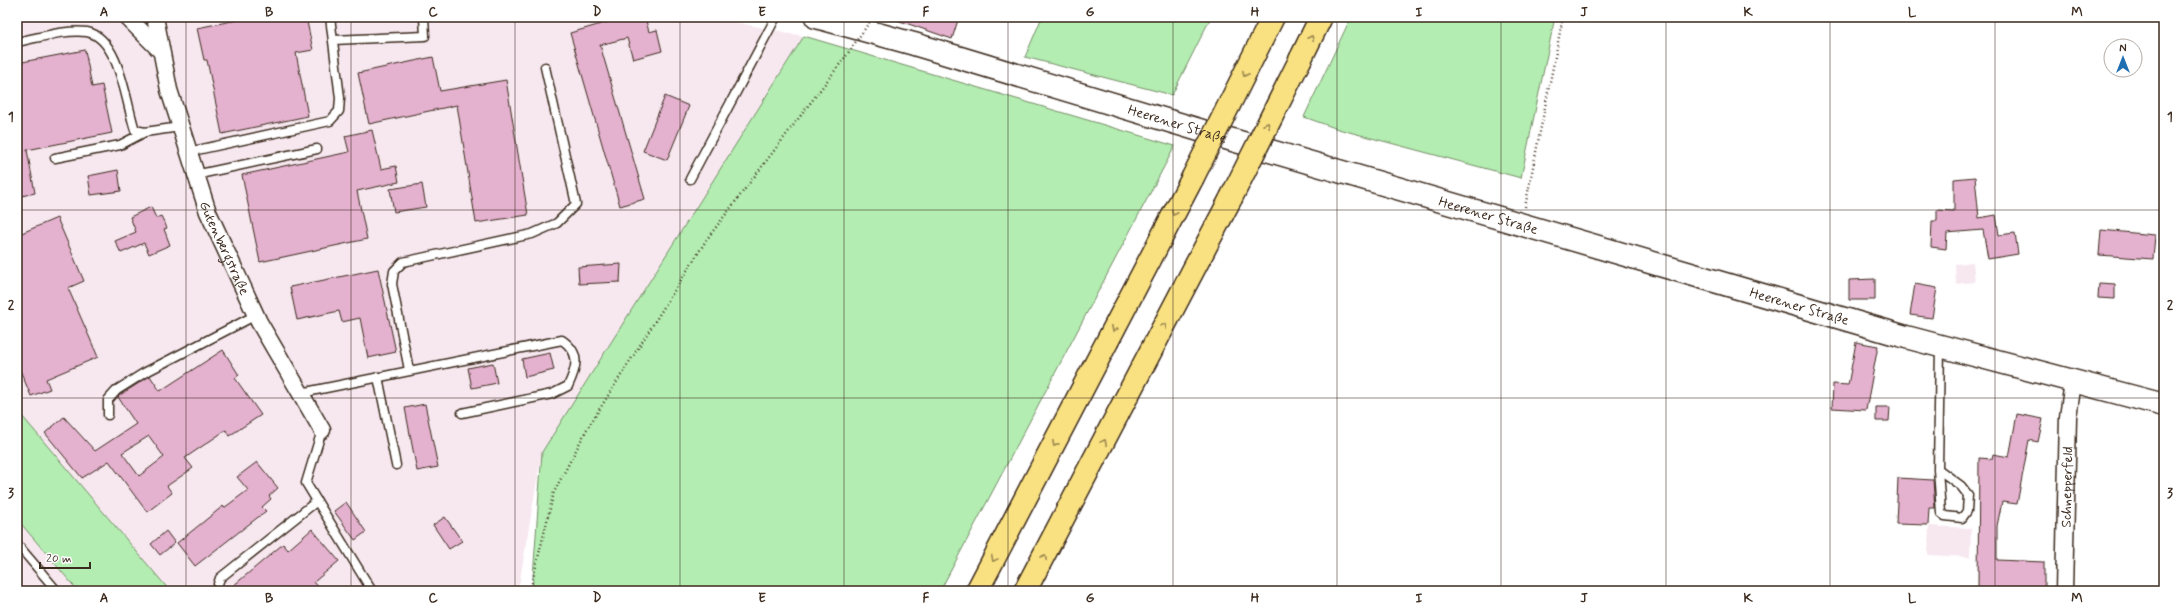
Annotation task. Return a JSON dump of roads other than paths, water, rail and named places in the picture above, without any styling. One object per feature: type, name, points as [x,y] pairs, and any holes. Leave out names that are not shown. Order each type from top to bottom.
[{"type":"highway","points":[[977,591],[1192,179],[1273,17]]},
{"type":"highway","points":[[1025,591],[1231,198],[1321,17]]},
{"type":"main road","name":"Heerener Straße","points":[[816,17],[914,44],[1221,136],[1940,346],[2164,405]]},
{"type":"street","name":"Gutenbergstraße","points":[[127,17],[160,51]]},
{"type":"street","name":"Gutenbergstraße","points":[[155,17],[160,51],[180,127],[208,212],[256,315],[322,430]]},
{"type":"street","name":"Schnepperfeld","points":[[2064,591],[2068,418],[2073,382]]},
{"type":"lane","points":[[188,152],[330,121],[339,111],[340,98],[330,17]]},
{"type":"lane","points":[[333,40],[425,36],[424,17]]},
{"type":"lane","points":[[690,179],[776,17]]},
{"type":"lane","points":[[17,42],[63,33],[88,32],[100,39],[110,50],[117,62],[128,110],[135,130],[145,132],[180,127]]},
{"type":"lane","points":[[410,370],[392,284],[394,271],[403,262],[532,234],[557,223],[576,204],[545,67]]},
{"type":"lane","points":[[55,158],[120,146],[145,132]]},
{"type":"lane","points":[[195,175],[317,148]]},
{"type":"lane","points":[[108,415],[108,400],[117,390],[144,373],[256,315]]},
{"type":"lane","points":[[301,393],[378,376],[562,340],[575,353],[576,366],[568,386],[552,394],[462,413]]},
{"type":"lane","points":[[1938,468],[1961,486],[1968,495],[1967,511],[1962,518],[1945,516],[1942,513],[1938,468],[1940,346]]},
{"type":"lane","points":[[378,376],[396,465]]},
{"type":"lane","points":[[322,430],[306,483],[372,591]]},
{"type":"lane","points":[[219,591],[218,584],[220,578],[317,501]]},
{"type":"lane","points":[[17,544],[57,591]]}]
